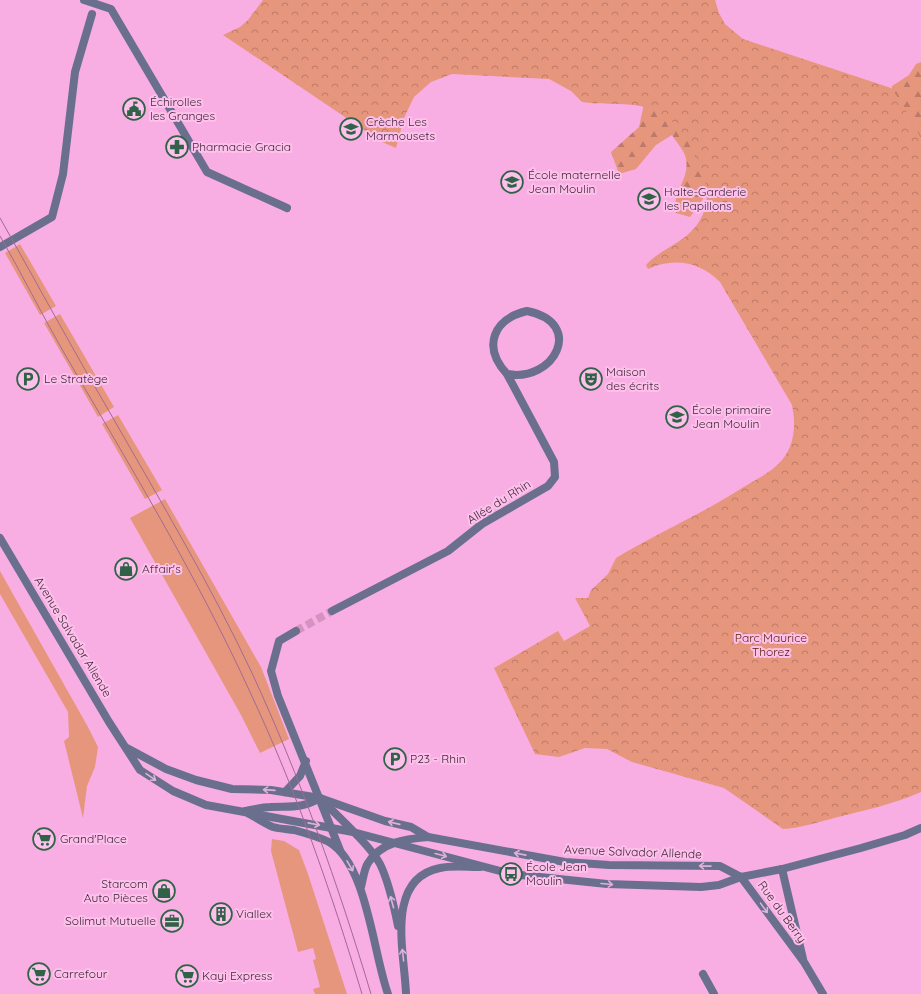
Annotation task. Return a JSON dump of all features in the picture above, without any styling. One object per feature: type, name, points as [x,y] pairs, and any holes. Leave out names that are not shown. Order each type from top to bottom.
[{"type":"street","points":[[84,0],[111,9],[207,172],[287,208]]},
{"type":"street","points":[[0,247],[52,217],[63,174],[75,72],[92,14]]},
{"type":"street","name":"Allée du Rhin","points":[[332,611],[448,551],[482,524],[548,486],[554,477],[554,462],[507,374],[500,367],[493,349],[493,338],[497,328],[509,318],[527,311],[539,313],[551,320],[559,335],[559,348],[555,355],[537,370],[520,376],[507,374]]},
{"type":"street","name":"Avenue Salvador Allende","points":[[0,538],[140,770],[173,791],[206,805],[331,827],[511,874],[607,884],[701,887],[719,885],[741,877],[782,869],[861,848],[921,828]]},
{"type":"street","points":[[296,632],[279,641],[271,671],[278,696],[306,761],[340,850]]},
{"type":"street","name":"Avenue Salvador Allende","points":[[126,748],[166,769],[196,780],[232,789],[285,792],[320,798],[385,821],[411,827],[428,836],[565,862],[609,865],[720,866],[741,877]]},
{"type":"street","points":[[285,792],[300,776],[306,761]]},
{"type":"street","points":[[245,811],[270,807],[308,806],[320,798]]},
{"type":"street","points":[[320,798],[353,832],[380,864],[392,901],[401,940]]},
{"type":"street","name":"Avenue Salvador Allende","points":[[245,811],[273,827],[294,830],[321,838],[340,850],[350,865],[361,887]]},
{"type":"street","name":"Avenue Salvador Allende","points":[[361,887],[368,863],[382,847],[406,839],[428,836]]},
{"type":"street","points":[[406,994],[401,940],[402,915],[406,896],[412,882],[440,868],[485,867]]},
{"type":"street","name":"Rue du Berry","points":[[782,869],[804,962]]},
{"type":"street","name":"Rue du Berry","points":[[741,877],[804,962],[823,994]]},
{"type":"street","points":[[361,887],[380,973],[388,994]]},
{"type":"street","points":[[703,974],[714,994]]},
{"type":"green space","name":"Parc Maurice Thorez","points":[[263,0],[715,0],[719,13],[725,24],[743,39],[891,88],[900,100],[921,138],[921,792],[901,800],[869,809],[803,826],[783,829],[724,788],[632,762],[607,749],[585,748],[559,757],[535,754],[494,668],[558,631],[564,641],[590,626],[575,598],[588,598],[591,590],[608,574],[616,558],[727,497],[763,476],[778,465],[786,454],[792,441],[794,419],[792,405],[720,282],[712,275],[696,266],[668,263],[648,269],[646,265],[652,259],[678,242],[696,226],[702,217],[707,198],[705,178],[698,159],[685,137],[671,120],[651,109],[634,105],[582,102],[571,91],[549,79],[452,74],[431,82],[414,97],[404,118],[396,148],[382,142],[223,35],[240,27],[248,20]]},
{"type":"green space","points":[[635,42],[710,178],[705,196],[690,217],[676,213],[676,198],[687,167],[684,153],[672,135],[656,145],[636,169],[619,174],[611,152],[639,127],[645,99]]},
{"type":"green space","points":[[921,62],[921,155],[890,105],[892,86],[909,75],[916,64]]},
{"type":"green space","points":[[20,244],[56,306],[40,315],[5,253]]},
{"type":"green space","points":[[60,314],[114,407],[98,417],[44,323]]},
{"type":"green space","points":[[118,415],[162,490],[145,499],[102,424]]},
{"type":"green space","points":[[165,499],[261,667],[289,739],[260,753],[241,715],[130,518]]},
{"type":"green space","points":[[0,571],[98,747],[95,767],[87,786],[83,818],[64,741],[69,737],[68,712],[0,594]]},
{"type":"green space","points":[[272,839],[284,841],[299,850],[347,994],[315,994],[313,989],[320,987],[313,960],[316,959],[313,948],[298,952],[271,851]]},
{"type":"tunnel","points":[[296,631],[332,611]]},
{"type":"tram line","points":[[0,218],[185,544],[220,608],[252,673],[270,712],[317,831],[332,872],[371,994]]},
{"type":"tram line","points":[[0,236],[55,337],[161,519],[229,648],[283,766],[312,841],[362,994]]},
{"type":"place","name":"Échirolles les Granges","points":[[134,109]]},
{"type":"place","name":"Crèche Les Marmousets","points":[[351,129]]},
{"type":"place","name":"Pharmacie Gracia","points":[[177,147]]},
{"type":"place","name":"École maternelle Jean Moulin","points":[[512,182]]},
{"type":"place","name":"Halte-Garderie les Papillons","points":[[649,199]]},
{"type":"place","name":"Le Stratège","points":[[28,379]]},
{"type":"place","name":"Maison des écrits","points":[[591,379]]},
{"type":"place","name":"École primaire Jean Moulin","points":[[677,417]]},
{"type":"place","name":"Affair's","points":[[126,569]]},
{"type":"place","name":"P23 - Rhin","points":[[395,759]]},
{"type":"place","name":"Grand'Place","points":[[44,839]]},
{"type":"place","name":"École Jean Moulin","points":[[511,874]]},
{"type":"place","name":"Starcom Auto Pièces","points":[[164,891]]},
{"type":"place","name":"Viallex","points":[[221,914]]},
{"type":"place","name":"Solimut Mutuelle","points":[[172,921]]},
{"type":"place","name":"Carrefour","points":[[39,974]]},
{"type":"place","name":"Kayi Express","points":[[187,976]]}]
